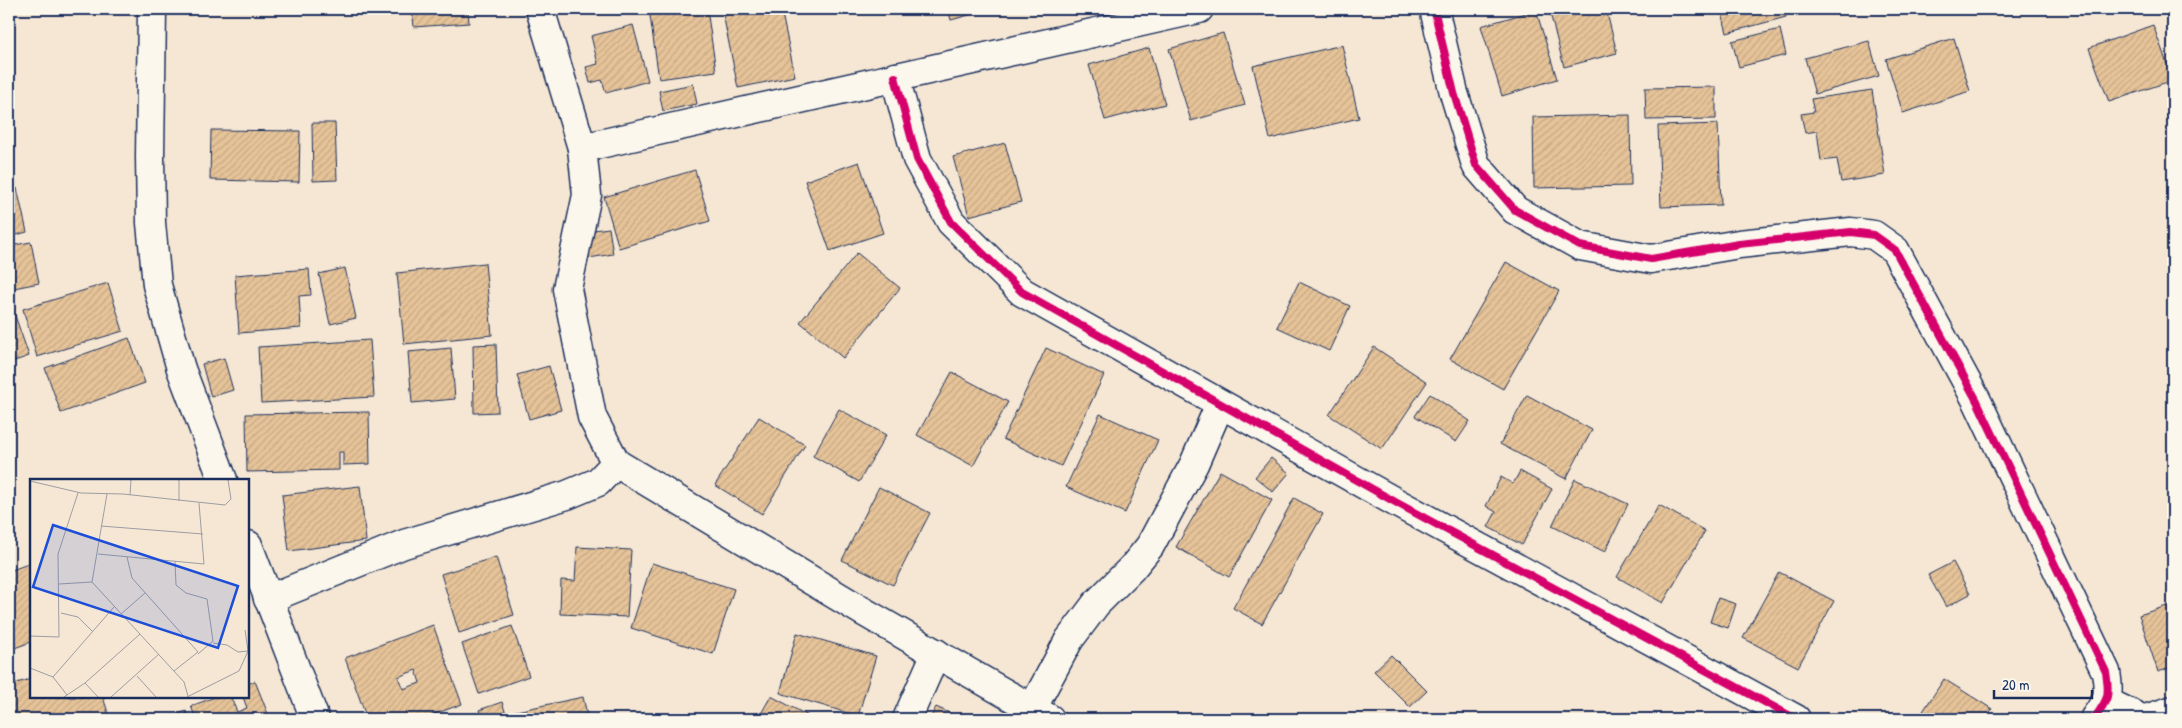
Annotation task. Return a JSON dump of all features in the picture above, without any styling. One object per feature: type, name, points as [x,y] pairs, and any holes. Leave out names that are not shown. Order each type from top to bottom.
[{"type":"street","points":[[152,9],[151,213],[157,284],[181,368],[223,479]]},
{"type":"street","points":[[540,9],[582,148],[586,195],[567,289],[592,417],[616,463],[691,510],[1041,714],[1069,640],[1096,604],[1132,568],[1150,546],[1194,464],[1220,404]]},
{"type":"street","points":[[582,148],[1199,9]]},
{"type":"street","points":[[1434,9],[1454,93],[1476,165],[1515,210],[1580,246],[1651,259],[1739,244],[1851,232],[1874,235],[1895,250],[1977,401],[2106,672],[2108,687],[2100,710],[2144,719],[2173,710]]},
{"type":"street","points":[[894,77],[917,159],[951,222],[1022,292],[1397,503],[1796,719]]},
{"type":"street","points":[[268,599],[404,544],[567,495],[598,482],[616,463]]},
{"type":"street","points":[[249,548],[315,719]]},
{"type":"street","points":[[907,719],[936,653]]},
{"type":"building","points":[[412,9],[468,9],[469,23],[414,27]]},
{"type":"building","points":[[596,9],[618,9],[597,15]]},
{"type":"building","points":[[649,9],[707,9],[716,71],[659,79]]},
{"type":"building","points":[[722,9],[781,9],[795,76],[738,88]]},
{"type":"building","points":[[948,9],[991,9],[951,20]]},
{"type":"building","points":[[1549,9],[1606,9],[1617,53],[1564,67]]},
{"type":"building","points":[[1721,9],[1784,9],[1786,17],[1727,33]]},
{"type":"building","points":[[1536,10],[1557,79],[1502,96],[1481,26]]},
{"type":"building","points":[[633,25],[648,81],[606,93],[602,80],[590,83],[586,67],[598,64],[591,36]]},
{"type":"building","points":[[2153,25],[2173,80],[2109,102],[2089,48]]},
{"type":"building","points":[[1780,29],[1786,55],[1739,67],[1732,41]]},
{"type":"building","points":[[1223,33],[1245,105],[1191,121],[1169,49]]},
{"type":"building","points":[[1954,38],[1970,91],[1903,113],[1886,59]]},
{"type":"building","points":[[1869,41],[1879,76],[1815,94],[1805,58]]},
{"type":"building","points":[[1342,45],[1359,118],[1270,139],[1253,66]]},
{"type":"building","points":[[1149,48],[1165,104],[1105,120],[1089,65]]},
{"type":"building","points":[[693,84],[697,104],[663,111],[659,91]]},
{"type":"building","points":[[1716,87],[1716,119],[1646,120],[1645,88]]},
{"type":"building","points":[[1872,90],[1885,175],[1841,182],[1837,159],[1821,161],[1817,131],[1805,133],[1801,114],[1814,112],[1811,99]]},
{"type":"building","points":[[1630,115],[1631,186],[1534,188],[1533,117]]},
{"type":"building","points":[[312,123],[335,123],[337,180],[313,181]]},
{"type":"building","points":[[1718,124],[1721,205],[1661,207],[1658,126]]},
{"type":"building","points":[[211,130],[300,131],[299,182],[210,180]]},
{"type":"building","points":[[1005,143],[1021,202],[969,216],[953,157]]},
{"type":"building","points":[[9,148],[16,184],[9,186]]},
{"type":"building","points":[[859,162],[883,233],[830,251],[805,181]]},
{"type":"building","points":[[695,170],[710,221],[619,248],[604,197]]},
{"type":"building","points":[[17,188],[27,232],[9,237],[9,190]]},
{"type":"building","points":[[609,228],[613,254],[589,258],[586,231]]},
{"type":"building","points":[[31,242],[39,283],[9,289],[9,246]]},
{"type":"building","points":[[857,253],[900,288],[843,358],[800,322]]},
{"type":"building","points":[[1506,262],[1559,291],[1503,389],[1450,359]]},
{"type":"building","points":[[485,263],[492,335],[404,344],[397,273]]},
{"type":"building","points":[[345,268],[356,318],[330,324],[319,274]]},
{"type":"building","points":[[309,269],[311,295],[299,296],[301,328],[239,333],[235,275]]},
{"type":"building","points":[[1299,282],[1350,306],[1329,351],[1277,327]]},
{"type":"building","points":[[108,283],[123,331],[37,357],[23,309]]},
{"type":"building","points":[[11,304],[29,356],[9,363],[9,305]]},
{"type":"building","points":[[129,338],[145,383],[61,413],[45,368]]},
{"type":"building","points":[[370,340],[374,397],[261,403],[258,347]]},
{"type":"building","points":[[496,344],[498,412],[474,413],[473,345]]},
{"type":"building","points":[[1374,347],[1427,382],[1382,449],[1329,415]]},
{"type":"building","points":[[451,348],[455,399],[412,403],[408,352]]},
{"type":"building","points":[[1046,348],[1104,375],[1061,466],[1003,439]]},
{"type":"building","points":[[224,358],[233,390],[211,397],[202,364]]},
{"type":"building","points":[[549,366],[561,410],[529,419],[517,375]]},
{"type":"building","points":[[952,372],[1008,402],[973,466],[917,435]]},
{"type":"building","points":[[1430,394],[1470,421],[1456,442],[1415,416]]},
{"type":"building","points":[[1527,395],[1592,430],[1566,479],[1500,444]]},
{"type":"building","points":[[839,409],[886,435],[859,482],[813,456]]},
{"type":"building","points":[[369,412],[370,464],[343,465],[343,452],[339,452],[339,470],[247,472],[246,414]]},
{"type":"building","points":[[1100,414],[1158,440],[1125,513],[1066,487]]},
{"type":"building","points":[[759,417],[805,445],[762,514],[715,485]]},
{"type":"building","points":[[1271,458],[1289,473],[1273,492],[1255,477]]},
{"type":"building","points":[[1220,471],[1272,500],[1229,577],[1176,547]]},
{"type":"building","points":[[1520,471],[1552,489],[1522,545],[1488,527],[1496,512],[1486,506],[1501,477],[1513,484]]},
{"type":"building","points":[[1575,479],[1628,504],[1605,552],[1552,526]]},
{"type":"building","points":[[360,486],[366,541],[289,551],[282,495]]},
{"type":"building","points":[[879,487],[930,513],[893,585],[842,560]]},
{"type":"building","points":[[1294,498],[1323,514],[1262,624],[1233,608]]},
{"type":"building","points":[[1659,505],[1705,531],[1663,603],[1617,577]]},
{"type":"building","points":[[577,547],[631,550],[627,617],[560,614],[561,580],[575,581]]},
{"type":"building","points":[[496,557],[514,615],[459,633],[441,574]]},
{"type":"building","points":[[1953,562],[1970,594],[1946,607],[1928,575]]},
{"type":"building","points":[[30,563],[30,642],[9,650],[9,571]]},
{"type":"building","points":[[652,563],[734,589],[713,654],[631,628]]},
{"type":"building","points":[[1779,572],[1834,601],[1798,667],[1743,638]]},
{"type":"building","points":[[1718,598],[1736,604],[1728,628],[1710,622]]},
{"type":"building","points":[[2173,604],[2173,667],[2158,672],[2139,615]]},
{"type":"building","points":[[433,625],[462,704],[421,719],[367,719],[345,658]],"holes":[[[416,670],[420,683],[403,689],[398,677]]]},
{"type":"building","points":[[512,626],[529,676],[479,694],[462,644]]},
{"type":"building","points":[[797,633],[876,656],[858,716],[780,693]]},
{"type":"building","points":[[1391,655],[1427,691],[1410,707],[1374,671]]},
{"type":"building","points":[[30,679],[30,698],[103,698],[110,719],[9,719],[9,685]]},
{"type":"building","points":[[1944,679],[1992,709],[1986,719],[1918,719]]},
{"type":"building","points":[[255,681],[270,719],[196,719],[191,706],[212,698],[231,698],[237,712],[247,708],[243,698],[249,698],[249,684]]},
{"type":"building","points":[[771,696],[814,719],[758,719]]},
{"type":"building","points":[[583,697],[588,719],[508,719],[507,713]]},
{"type":"building","points":[[502,702],[506,714],[503,715],[504,719],[482,719],[479,710]]},
{"type":"building","points":[[936,707],[963,719],[930,719]]},
{"type":"building","points":[[186,711],[189,719],[167,719]]},
{"type":"cycle path","points":[[1434,9],[1454,93],[1476,165],[1515,210],[1580,246],[1651,259],[1739,244],[1851,232],[1874,235],[1895,250],[1977,401],[2106,672],[2107,697],[2094,719]]},
{"type":"cycle path","points":[[895,77],[917,159],[951,222],[1022,292],[1397,503],[1796,719]]}]
